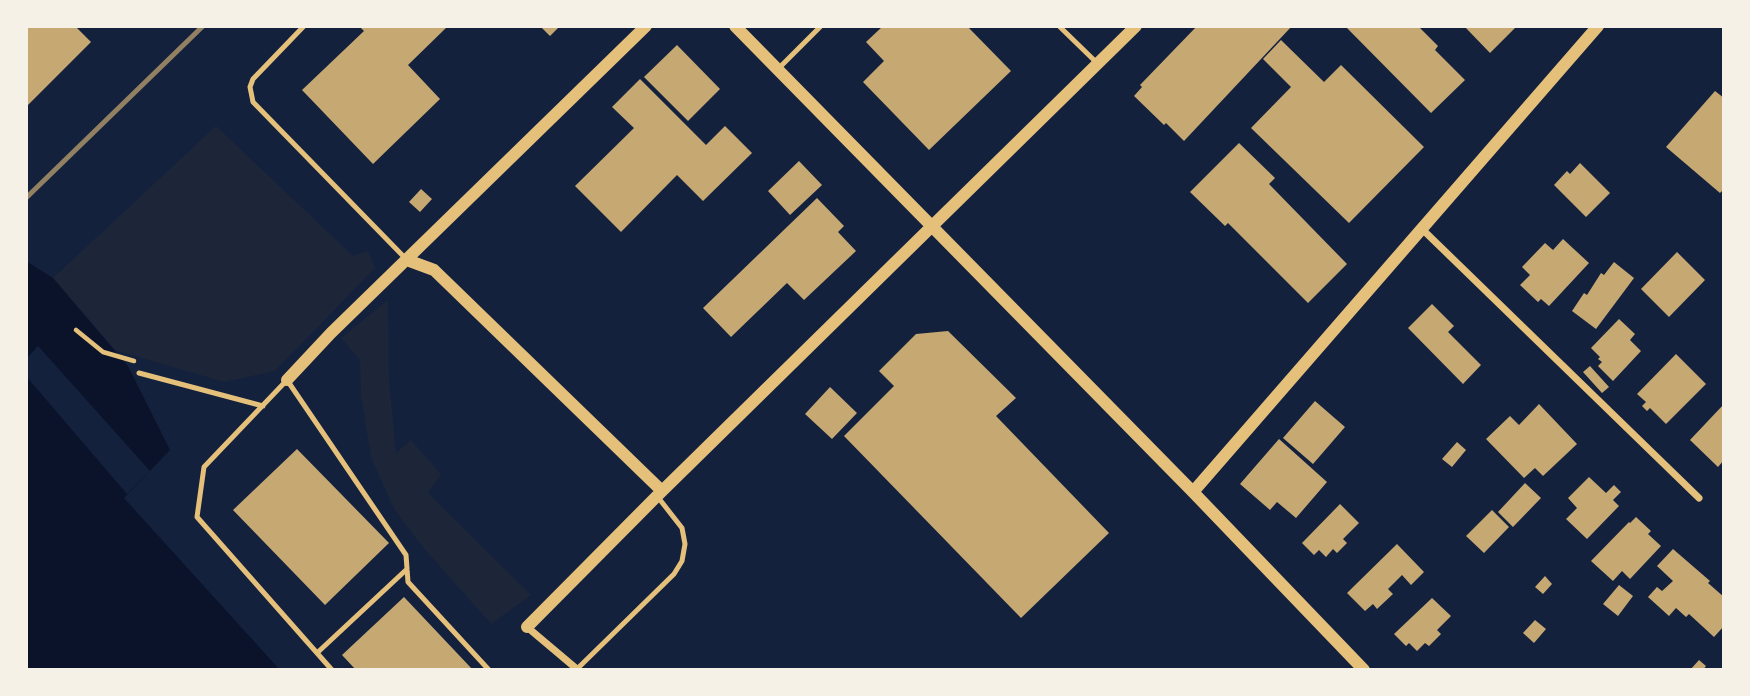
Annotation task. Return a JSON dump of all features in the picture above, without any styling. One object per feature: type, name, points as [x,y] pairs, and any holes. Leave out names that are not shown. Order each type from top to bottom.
[{"type":"street","points":[[287,380],[646,26]]},
{"type":"street","points":[[735,26],[1364,670]]},
{"type":"street","points":[[577,669],[527,627],[1136,26]]},
{"type":"street","points":[[1193,492],[1598,26]]},
{"type":"street","points":[[1421,228],[1699,498]]},
{"type":"street","points":[[407,260],[434,270],[660,494]]},
{"type":"lane","points":[[304,26],[253,79],[250,87],[253,102],[407,260]]},
{"type":"lane","points":[[777,70],[821,26]]},
{"type":"lane","points":[[1059,26],[1098,64]]},
{"type":"lane","points":[[139,373],[262,406]]},
{"type":"lane","points":[[332,670],[197,517],[204,467],[287,380],[406,555],[408,582],[489,670]]},
{"type":"lane","points":[[577,669],[674,574],[682,561],[685,544],[682,528],[660,494]]},
{"type":"lane","points":[[317,653],[407,569]]},
{"type":"path","points":[[76,330],[103,352],[142,363]]},
{"type":"shaded area","points":[[216,126],[353,256],[368,251],[375,268],[275,371],[224,382],[115,350],[53,278]]},
{"type":"shaded area","points":[[26,261],[53,278],[128,366],[170,450],[124,498],[280,670],[26,670]]},
{"type":"shaded area","points":[[388,300],[389,379],[396,453],[411,440],[441,474],[428,493],[531,595],[491,624],[422,546],[394,509],[371,457],[361,395],[360,360],[341,338]]},
{"type":"pier","points":[[38,346],[150,471],[127,494],[26,376],[26,359]]},
{"type":"building","points":[[26,26],[75,26],[91,42],[26,107]]},
{"type":"building","points":[[359,26],[448,26],[408,65],[440,99],[373,164],[302,90],[364,31]]},
{"type":"building","points":[[540,26],[560,26],[550,36]]},
{"type":"building","points":[[883,26],[967,26],[1011,71],[929,150],[863,82],[884,61],[866,42]]},
{"type":"building","points":[[1197,26],[1292,26],[1184,141],[1134,96],[1142,87],[1140,85]]},
{"type":"building","points":[[1345,26],[1418,26],[1438,46],[1435,50],[1465,80],[1431,113]]},
{"type":"building","points":[[1464,26],[1517,26],[1490,53]]},
{"type":"building","points":[[1281,40],[1324,82],[1341,65],[1424,147],[1349,223],[1251,128],[1291,87],[1263,59]]},
{"type":"building","points":[[677,45],[720,89],[688,121],[644,77]]},
{"type":"building","points":[[640,79],[706,145],[725,126],[752,153],[703,201],[677,175],[621,232],[575,186],[634,128],[612,107]]},
{"type":"building","points":[[1715,91],[1724,98],[1724,189],[1720,193],[1666,147]]},
{"type":"building","points":[[1239,143],[1275,178],[1269,184],[1347,264],[1308,303],[1228,223],[1225,226],[1190,192]]},
{"type":"building","points":[[799,161],[822,185],[790,215],[768,191]]},
{"type":"building","points":[[1580,163],[1610,193],[1586,217],[1554,185],[1567,171],[1570,174]]},
{"type":"building","points":[[421,189],[432,199],[420,212],[409,202]]},
{"type":"building","points":[[817,198],[844,226],[838,232],[856,251],[804,300],[787,283],[731,337],[703,308]]},
{"type":"building","points":[[1563,239],[1589,263],[1549,306],[1541,299],[1538,302],[1520,285],[1530,275],[1522,267],[1545,243],[1553,250]]},
{"type":"building","points":[[1677,252],[1705,280],[1669,317],[1641,289]]},
{"type":"building","points":[[1614,262],[1634,278],[1596,329],[1572,311],[1584,293],[1587,295],[1601,273],[1604,275]]},
{"type":"building","points":[[1432,304],[1454,326],[1448,332],[1481,365],[1463,384],[1408,328]]},
{"type":"building","points":[[1619,319],[1635,334],[1630,340],[1641,351],[1613,381],[1598,366],[1602,362],[1591,348]]},
{"type":"building","points":[[948,331],[1016,398],[996,416],[1109,533],[1021,618],[844,436],[894,386],[879,371],[916,334]]},
{"type":"building","points":[[1676,354],[1706,384],[1666,424],[1650,408],[1647,411],[1642,406],[1646,402],[1637,394]]},
{"type":"building","points":[[1590,366],[1609,387],[1602,393],[1583,372]]},
{"type":"building","points":[[830,387],[857,413],[832,439],[805,414]]},
{"type":"building","points":[[1315,401],[1345,427],[1313,464],[1283,438]]},
{"type":"building","points":[[1539,404],[1577,444],[1543,476],[1535,468],[1524,478],[1486,439],[1510,416],[1519,425]]},
{"type":"building","points":[[1724,404],[1724,460],[1718,467],[1690,440]]},
{"type":"building","points":[[1279,439],[1327,482],[1296,518],[1277,502],[1270,510],[1240,484]]},
{"type":"building","points":[[1457,442],[1466,450],[1452,467],[1442,459]]},
{"type":"building","points":[[297,449],[389,543],[325,605],[233,510]]},
{"type":"building","points":[[1589,477],[1606,493],[1614,485],[1621,492],[1613,500],[1619,506],[1587,539],[1566,519],[1577,508],[1568,498]]},
{"type":"building","points":[[1525,483],[1541,498],[1513,527],[1498,512]]},
{"type":"building","points":[[1340,504],[1359,523],[1343,539],[1347,543],[1337,553],[1333,549],[1326,557],[1319,550],[1314,555],[1302,543]]},
{"type":"building","points":[[1492,510],[1509,527],[1484,553],[1466,536]]},
{"type":"building","points":[[1636,517],[1651,531],[1648,534],[1661,546],[1630,579],[1622,571],[1613,581],[1591,561]]},
{"type":"building","points":[[1397,544],[1424,572],[1411,585],[1402,575],[1388,589],[1393,594],[1377,609],[1373,604],[1365,611],[1347,593]]},
{"type":"building","points":[[1673,549],[1724,597],[1724,626],[1714,637],[1689,614],[1686,617],[1676,608],[1669,616],[1648,597],[1657,587],[1662,591],[1673,581],[1657,566]]},
{"type":"building","points":[[1545,576],[1552,584],[1543,594],[1535,587]]},
{"type":"building","points":[[1619,585],[1633,596],[1618,616],[1603,604]]},
{"type":"building","points":[[404,597],[473,670],[356,670],[342,655]]},
{"type":"building","points":[[1432,598],[1451,616],[1437,630],[1441,634],[1429,646],[1425,643],[1417,651],[1409,643],[1406,646],[1394,634]]},
{"type":"building","points":[[1535,620],[1546,629],[1534,643],[1523,633]]},
{"type":"building","points":[[1699,660],[1706,666],[1703,670],[1690,670]]},
{"type":"railway","points":[[26,198],[203,26]]}]
